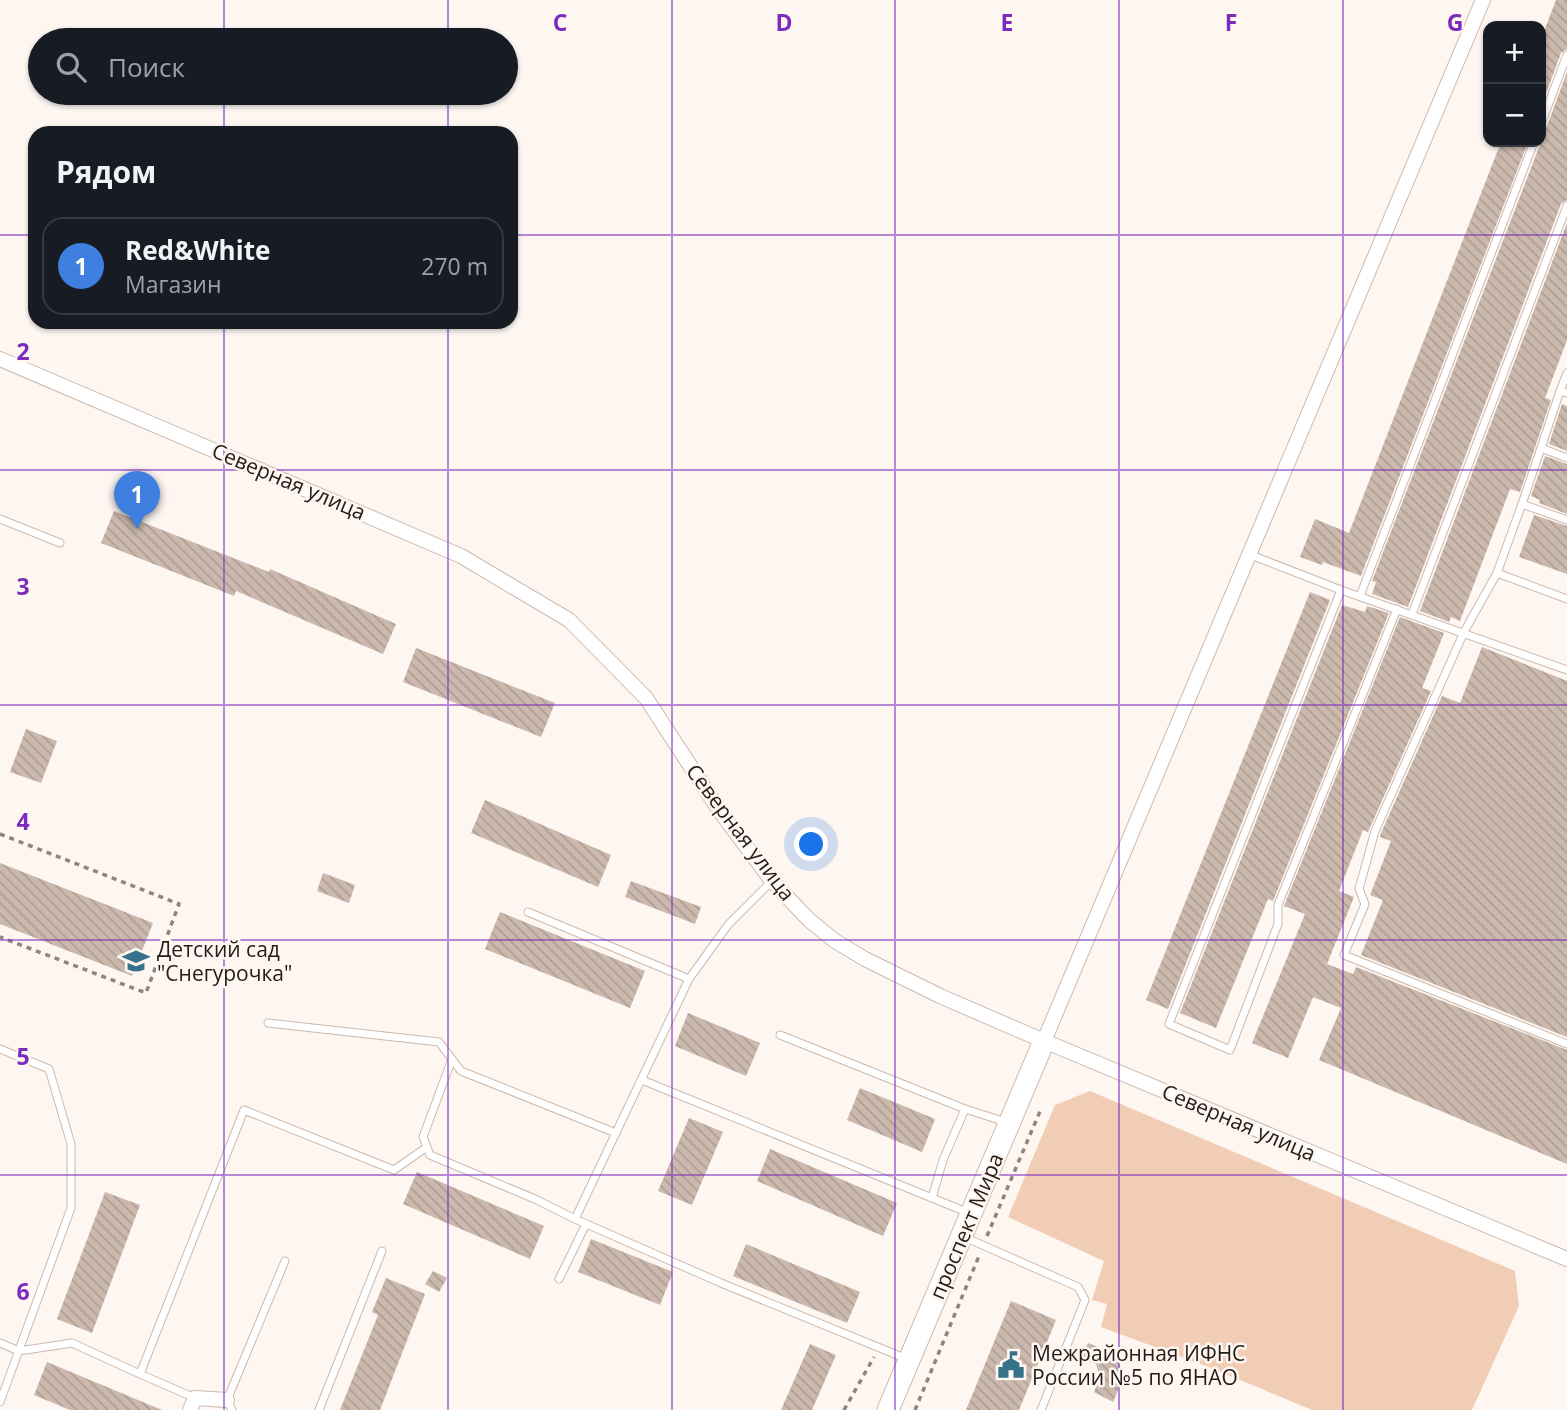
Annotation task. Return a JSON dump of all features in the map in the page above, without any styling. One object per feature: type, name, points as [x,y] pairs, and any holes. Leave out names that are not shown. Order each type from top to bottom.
[{"type":"street","points":[[1044,1041],[1483,0]]},
{"type":"street","name":"Северная улица","points":[[0,359],[461,556],[569,620],[646,698],[719,810],[772,881],[809,920],[835,941],[865,959],[940,996],[1044,1041],[1567,1259]]},
{"type":"street","name":"проспект Мира","points":[[892,1409],[909,1360],[1044,1041]]},
{"type":"street","points":[[192,1404],[230,1405]]},
{"type":"lane","points":[[1546,111],[1567,55]]},
{"type":"lane","points":[[1360,596],[1532,147]]},
{"type":"lane","points":[[1412,614],[1567,206]]},
{"type":"lane","points":[[1567,373],[1564,392],[1541,448],[1497,573],[1464,632],[1375,831],[1359,889],[1364,904],[1344,955],[1567,1044]]},
{"type":"lane","points":[[1541,448],[1567,458]]},
{"type":"lane","points":[[1522,504],[1567,520]]},
{"type":"lane","points":[[0,519],[60,543]]},
{"type":"lane","points":[[1251,555],[1341,590],[1567,670]]},
{"type":"lane","points":[[1497,573],[1567,598]]},
{"type":"lane","points":[[1341,590],[1170,1024],[1230,1050],[1278,924],[1278,905],[1397,609]]},
{"type":"lane","points":[[575,1219],[689,979],[729,925],[772,881]]},
{"type":"lane","points":[[528,912],[689,979]]},
{"type":"lane","points":[[268,1023],[439,1042],[461,1071],[616,1133]]},
{"type":"lane","points":[[780,1035],[965,1109],[1010,1123]]},
{"type":"lane","points":[[0,1049],[49,1069],[71,1144],[71,1208],[0,1402]]},
{"type":"lane","points":[[452,1059],[423,1137],[430,1155],[721,1283],[909,1360]]},
{"type":"lane","points":[[642,1080],[971,1214]]},
{"type":"lane","points":[[932,1198],[947,1151],[965,1109]]},
{"type":"lane","points":[[140,1374],[244,1110],[394,1170],[427,1147]]},
{"type":"lane","points":[[559,1279],[586,1224]]},
{"type":"lane","points":[[962,1236],[1078,1287],[1085,1300],[1041,1410]]},
{"type":"lane","points":[[319,1410],[382,1251]]},
{"type":"lane","points":[[230,1405],[285,1261]]},
{"type":"lane","points":[[0,1343],[19,1351],[72,1343],[140,1374],[192,1404]]},
{"type":"path","points":[[0,834],[179,904],[146,993],[0,937]]},
{"type":"path","points":[[915,1410],[1041,1109]]},
{"type":"path","points":[[844,1410],[879,1348]]},
{"type":"shaded area","points":[[1090,1091],[1515,1271],[1519,1306],[1472,1410],[1312,1410],[1214,1369],[1101,1327],[1107,1304],[1092,1300],[1104,1261],[1008,1217],[1055,1105]]},
{"type":"building","points":[[1556,0],[1567,0],[1567,49],[1561,53],[1546,94],[1546,84],[1546,26]]},
{"type":"building","points":[[1567,72],[1567,200],[1561,204],[1408,607],[1372,594],[1376,582],[1372,581],[1539,147],[1546,147],[1547,126]]},
{"type":"building","points":[[1499,147],[1526,147],[1361,576],[1300,557],[1315,519],[1349,533]]},
{"type":"building","points":[[1567,223],[1567,340],[1545,398],[1551,400],[1520,492],[1510,489],[1460,621],[1451,617],[1449,622],[1420,611]]},
{"type":"building","points":[[1562,404],[1567,406],[1567,451],[1549,444]]},
{"type":"building","points":[[1545,456],[1567,464],[1567,514],[1539,503],[1540,500],[1531,496]]},
{"type":"building","points":[[114,511],[269,572],[270,569],[396,624],[383,654],[236,591],[234,596],[101,543]]},
{"type":"building","points":[[1534,515],[1567,526],[1567,574],[1519,557]]},
{"type":"building","points":[[1310,592],[1330,600],[1168,1009],[1146,1000]]},
{"type":"building","points":[[1342,605],[1365,612],[1367,606],[1389,613],[1273,901],[1268,899],[1216,1028],[1180,1013]]},
{"type":"building","points":[[1400,617],[1444,633],[1422,688],[1431,691],[1368,832],[1363,830],[1339,891],[1354,897],[1327,964],[1353,974],[1356,967],[1567,1050],[1567,1164],[1319,1060],[1341,1008],[1313,997],[1288,1058],[1252,1043],[1305,914],[1284,906]]},
{"type":"building","points":[[1482,647],[1567,681],[1567,1037],[1361,955],[1383,900],[1370,895],[1391,841],[1380,837],[1381,833],[1442,696],[1460,703]]},
{"type":"building","points":[[416,648],[555,703],[541,737],[403,682]]},
{"type":"building","points":[[26,729],[57,741],[41,783],[10,772]]},
{"type":"building","points":[[485,800],[611,855],[598,887],[471,833]]},
{"type":"building","points":[[0,863],[153,923],[132,976],[0,924]]},
{"type":"building","points":[[323,873],[355,885],[349,903],[317,891]]},
{"type":"building","points":[[631,881],[701,907],[695,924],[625,897]]},
{"type":"building","points":[[500,912],[645,971],[630,1008],[485,949]]},
{"type":"building","points":[[688,1013],[760,1043],[746,1076],[675,1046]]},
{"type":"building","points":[[860,1088],[935,1119],[922,1152],[847,1120]]},
{"type":"building","points":[[689,1118],[723,1132],[692,1205],[658,1191]]},
{"type":"building","points":[[770,1149],[897,1203],[883,1236],[757,1181]]},
{"type":"building","points":[[417,1172],[544,1226],[530,1259],[403,1204]]},
{"type":"building","points":[[105,1192],[140,1205],[92,1333],[57,1319]]},
{"type":"building","points":[[591,1239],[673,1272],[660,1305],[578,1272]]},
{"type":"building","points":[[746,1244],[860,1292],[847,1323],[733,1276]]},
{"type":"building","points":[[433,1271],[447,1278],[439,1292],[425,1284]]},
{"type":"building","points":[[386,1278],[425,1294],[380,1410],[340,1410],[378,1315],[372,1312]]},
{"type":"building","name":"Межрайонная ИФНС России №5 по ЯНАО","points":[[1011,1301],[1056,1320],[1019,1410],[966,1410]]},
{"type":"building","points":[[1088,1343],[1115,1354],[1124,1376],[1113,1402],[1094,1392],[1100,1377],[1096,1364],[1081,1358]]},
{"type":"building","points":[[810,1344],[836,1355],[812,1410],[781,1410]]},
{"type":"building","points":[[47,1362],[162,1410],[70,1410],[34,1395]]},
{"type":"place","name":"Red&White","points":[[137,529]]},
{"type":"place","name":"Детский сад \"Снегурочка\"","points":[[136,961]]},
{"type":"place","name":"Межрайонная ИФНС России №5 по ЯНАО","points":[[1011,1365]]}]
